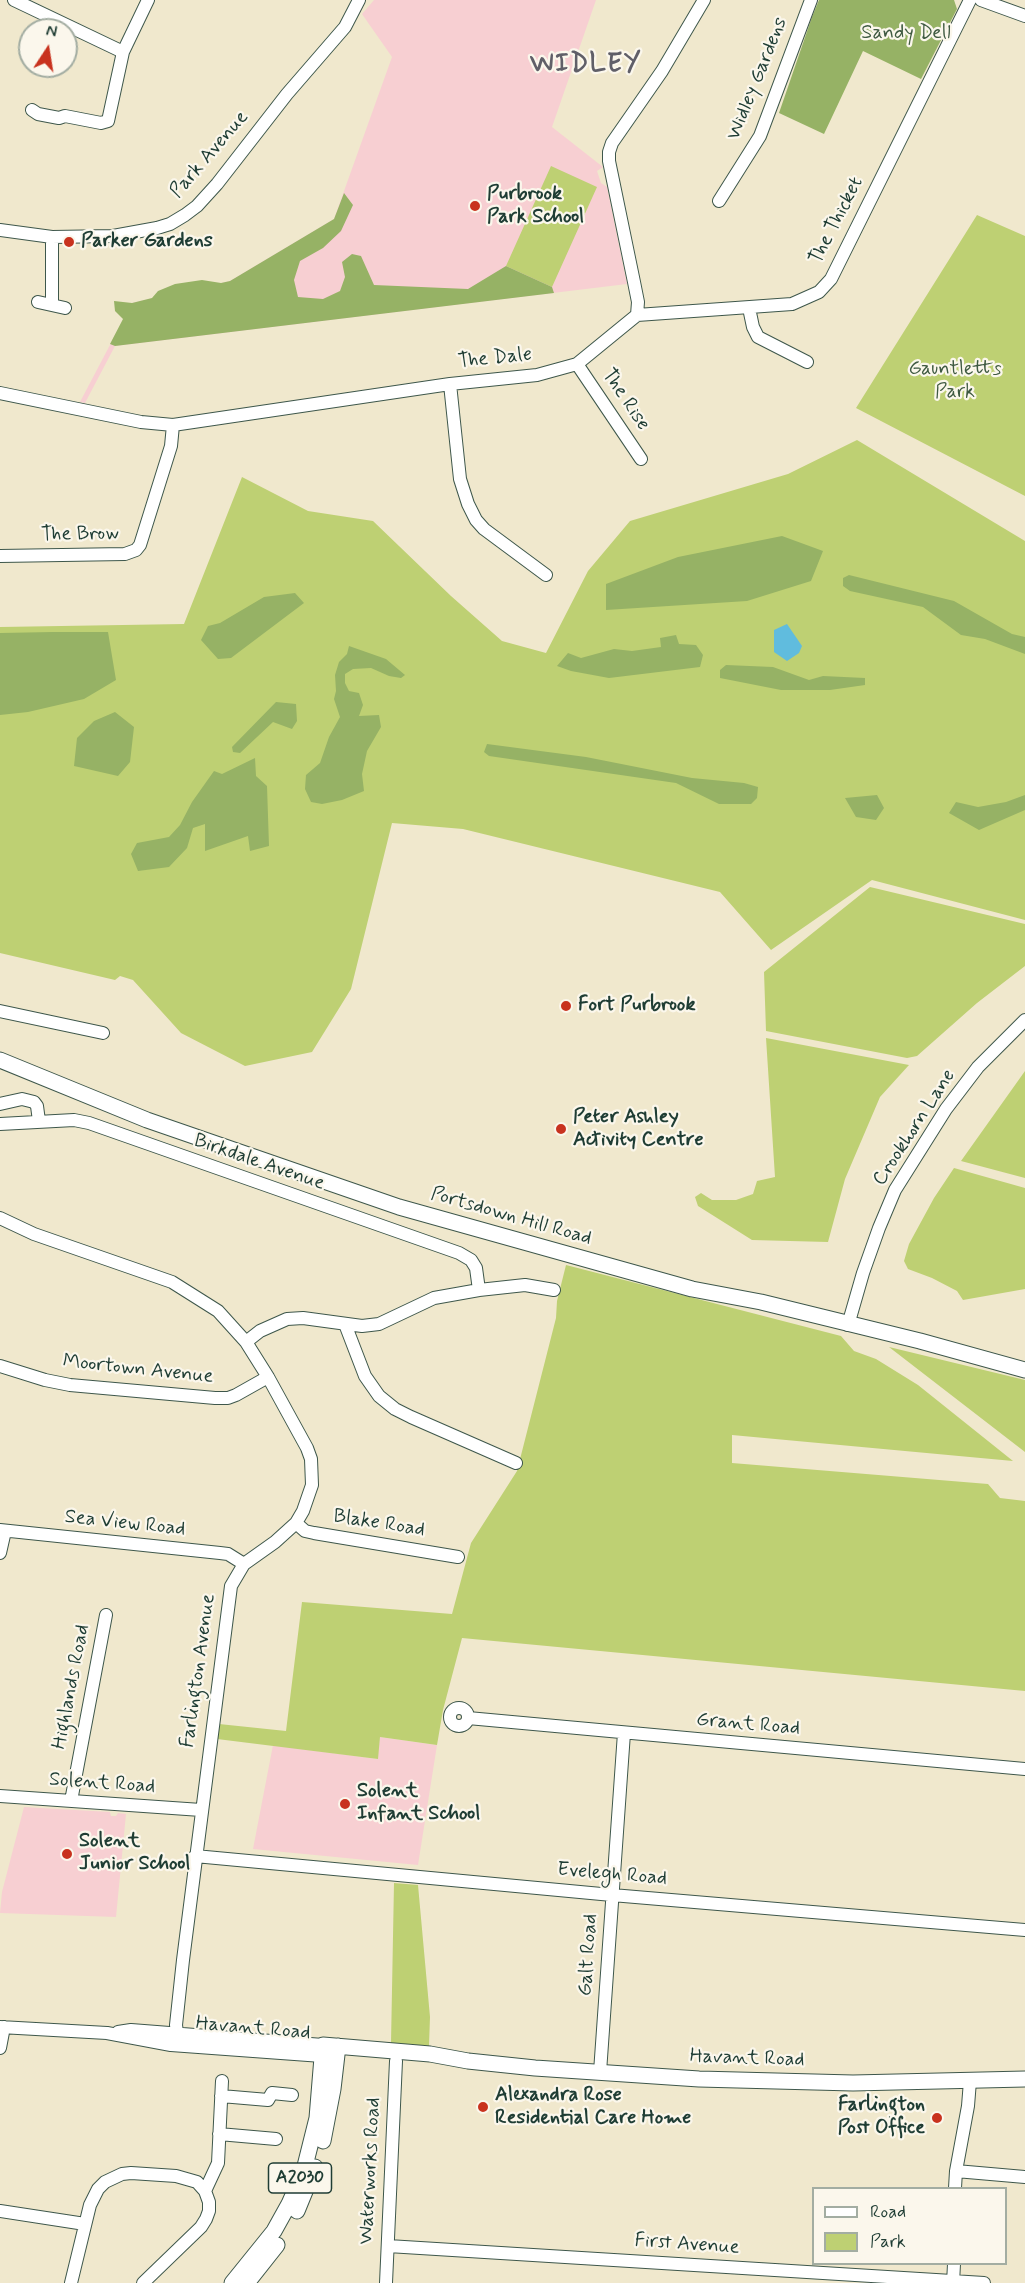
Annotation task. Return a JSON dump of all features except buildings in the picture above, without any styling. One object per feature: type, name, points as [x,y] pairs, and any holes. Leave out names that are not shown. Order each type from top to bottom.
[{"type":"main road","name":"Portsdown Hill Road","points":[[0,1060],[147,1120],[399,1208],[681,1286],[761,1302],[920,1341],[1025,1370]]},
{"type":"main road","name":"Havant Road","points":[[330,2051],[396,2061],[432,2063],[468,2061]]},
{"type":"main road","name":"Havant Road","points":[[330,2051],[430,2054],[468,2061],[758,2082],[853,2083],[1025,2079]]},
{"type":"main road","name":"A2030","points":[[232,2283],[274,2231],[290,2204],[304,2170],[330,2051]]},
{"type":"main road","name":"A2030","points":[[247,2283],[284,2234],[308,2187],[327,2124],[330,2051]]},
{"type":"street","points":[[14,0],[123,52]]},
{"type":"street","points":[[32,110],[38,114],[59,118],[65,116],[101,123],[108,121],[123,52],[148,0]]},
{"type":"street","name":"Park Avenue","points":[[0,230],[52,237],[113,236],[170,224],[185,215],[197,206],[217,184],[286,94],[345,27],[359,0]]},
{"type":"street","points":[[637,315],[636,292],[609,152],[612,143],[662,71],[704,0]]},
{"type":"street","name":"Widley Gardens","points":[[719,201],[760,136],[811,0]]},
{"type":"street","name":"The Thicket","points":[[637,315],[792,304],[819,292],[831,279],[970,0]]},
{"type":"street","points":[[981,0],[1025,16]]},
{"type":"street","points":[[52,237],[52,304]]},
{"type":"street","points":[[38,302],[65,308]]},
{"type":"street","points":[[749,308],[753,327],[758,337],[807,362]]},
{"type":"street","name":"The Dale","points":[[0,393],[141,422],[173,425],[450,384],[537,375],[577,364],[637,315]]},
{"type":"street","name":"The Rise","points":[[577,364],[641,459]]},
{"type":"street","points":[[450,384],[460,480],[476,520],[484,529],[546,575]]},
{"type":"street","name":"The Brow","points":[[0,555],[125,554],[136,550],[140,545],[171,446],[173,425]]},
{"type":"street","points":[[0,1011],[103,1034]]},
{"type":"street","name":"Crookhorn Lane","points":[[848,1325],[863,1273],[895,1190],[918,1151],[978,1067],[1025,1020]]},
{"type":"street","points":[[0,1104],[15,1100],[34,1102],[37,1106],[39,1122]]},
{"type":"street","name":"Birkdale Avenue","points":[[0,1124],[74,1120],[89,1123],[459,1253],[471,1260],[476,1268],[479,1290]]},
{"type":"street","name":"Farlington Avenue","points":[[0,1218],[34,1234],[172,1281],[203,1299],[218,1311],[246,1342],[268,1377],[307,1448],[311,1460],[312,1485],[296,1523],[275,1542],[244,1564],[231,1586],[195,1856],[179,2039]]},
{"type":"street","points":[[246,1342],[260,1331],[288,1319],[303,1318],[345,1324],[379,1324],[434,1298],[525,1285],[554,1290]]},
{"type":"street","points":[[345,1324],[364,1376],[379,1396],[395,1409],[511,1456]]},
{"type":"street","name":"Moortown Avenue","points":[[0,1366],[70,1385],[215,1398],[228,1398],[236,1395],[268,1377]]},
{"type":"street","name":"Blake Road","points":[[296,1523],[305,1531],[314,1533],[458,1557]]},
{"type":"street","points":[[0,1553],[3,1531]]},
{"type":"street","name":"Sea View Road","points":[[3,1531],[228,1554],[244,1564]]},
{"type":"street","name":"Highlands Road","points":[[71,1801],[106,1615]]},
{"type":"street","name":"Grant Road","points":[[468,1718],[1025,1769]]},
{"type":"street","name":"Galt Road","points":[[600,2072],[624,1733]]},
{"type":"street","name":"Solent Road","points":[[0,1796],[201,1810]]},
{"type":"street","name":"Evelegh Road","points":[[195,1856],[612,1895],[1025,1930]]},
{"type":"street","points":[[0,2048],[2,2027]]},
{"type":"street","name":"Havant Road","points":[[2,2027],[108,2033],[145,2041],[179,2039],[330,2051]]},
{"type":"street","name":"Waterworks Road","points":[[386,2283],[396,2061]]},
{"type":"street","points":[[205,2191],[218,2163],[222,2081]]},
{"type":"street","points":[[955,2187],[970,2081]]},
{"type":"street","points":[[221,2096],[268,2100],[272,2093],[292,2095]]},
{"type":"street","points":[[219,2134],[276,2139]]},
{"type":"street","points":[[956,2171],[1025,2177]]},
{"type":"street","points":[[71,2283],[90,2205],[98,2189],[105,2182],[122,2174],[176,2176],[197,2182],[205,2191],[209,2202],[209,2211],[201,2227],[143,2283]]},
{"type":"street","points":[[0,2211],[85,2224]]},
{"type":"street","name":"First Avenue","points":[[387,2246],[984,2283]]},
{"type":"street","points":[[953,2282],[954,2265]]},
{"type":"shaded area","name":"Purbrook Park School","points":[[374,0],[596,0],[552,127],[603,167],[597,171],[601,183],[607,187],[627,284],[115,346],[85,403],[80,402],[132,303],[230,281],[334,219],[392,57],[362,14]]},
{"type":"shaded area","name":"Solent Infant School","points":[[380,1737],[437,1745],[418,1865],[253,1849],[273,1745],[377,1759]]},
{"type":"shaded area","name":"Solent Junior School","points":[[24,1807],[110,1812],[111,1816],[116,1816],[118,1813],[126,1814],[116,1917],[0,1913],[2,1892]]},
{"type":"green space","name":"Sandy Dell","points":[[819,0],[954,0],[957,9],[921,79],[863,51],[824,134],[779,113]]},
{"type":"green space","points":[[551,166],[597,187],[552,287],[506,266]]},
{"type":"green space","points":[[344,193],[353,205],[341,231],[323,248],[300,261],[294,280],[298,297],[323,299],[340,291],[345,277],[342,262],[352,254],[361,256],[374,285],[468,289],[506,266],[552,287],[554,293],[115,346],[110,344],[123,319],[115,311],[114,301],[132,303],[152,298],[158,291],[175,284],[202,280],[221,283],[230,281],[334,219]]},
{"type":"green space","name":"Gauntletts Park","points":[[977,215],[1025,236],[1025,496],[856,408]]},
{"type":"green space","points":[[857,440],[1025,541],[1025,920],[872,880],[771,950],[720,892],[463,829],[392,823],[351,989],[312,1052],[245,1066],[181,1033],[133,980],[120,976],[115,980],[0,953],[0,627],[184,624],[242,477],[308,511],[373,521],[502,641],[546,653],[588,571],[630,521],[788,474]]},
{"type":"green space","points":[[782,536],[823,551],[811,581],[747,601],[606,610],[606,584],[678,557]]},
{"type":"green space","points":[[849,575],[954,601],[1012,634],[1025,637],[1025,654],[985,639],[961,635],[923,607],[850,591],[843,586],[843,578]]},
{"type":"green space","points":[[295,593],[304,603],[231,658],[218,659],[201,640],[208,626],[220,623],[264,597]]},
{"type":"green space","points":[[108,632],[116,680],[84,699],[28,712],[0,715],[0,633]]},
{"type":"green space","points":[[676,635],[679,644],[696,645],[703,655],[700,667],[609,678],[557,666],[568,653],[581,658],[614,649],[632,651],[661,647],[660,638]]},
{"type":"green space","points":[[349,646],[386,659],[405,675],[401,678],[389,676],[371,668],[353,669],[345,674],[345,683],[349,691],[359,693],[363,705],[359,716],[379,715],[381,727],[367,751],[362,774],[364,791],[342,800],[322,804],[311,802],[305,789],[306,775],[320,763],[329,737],[340,717],[334,699],[335,675],[339,662],[347,654]]},
{"type":"green space","points":[[726,665],[773,667],[809,680],[823,676],[865,678],[865,685],[830,690],[781,690],[720,678],[720,670]]},
{"type":"green space","points":[[276,702],[296,704],[297,721],[292,729],[273,722],[240,753],[233,752],[232,747]]},
{"type":"green space","points":[[115,712],[134,727],[130,762],[118,776],[74,766],[77,738],[94,721]]},
{"type":"green space","points":[[487,744],[586,757],[692,778],[744,783],[758,787],[757,798],[751,804],[719,804],[676,783],[489,756],[484,752]]},
{"type":"green space","points":[[255,758],[256,776],[267,786],[269,846],[250,851],[248,836],[205,851],[205,824],[193,828],[187,848],[169,867],[138,871],[131,854],[137,843],[169,837],[180,825],[192,802],[214,771],[222,774]]},
{"type":"green space","points":[[877,795],[884,808],[876,820],[856,817],[845,798]]},
{"type":"green space","points":[[1025,795],[1025,810],[979,830],[949,813],[956,802],[978,807],[1006,802]]},
{"type":"green space","points":[[870,887],[1025,924],[1025,966],[977,1003],[917,1056],[907,1058],[766,1031],[764,972]]},
{"type":"green space","points":[[766,1038],[909,1065],[880,1097],[845,1179],[828,1242],[752,1240],[698,1206],[695,1197],[701,1193],[712,1200],[736,1200],[753,1194],[757,1181],[775,1177]]},
{"type":"green space","points":[[1025,1071],[1025,1178],[961,1161]]},
{"type":"green space","points":[[954,1168],[1025,1188],[1025,1289],[963,1300],[957,1291],[908,1269],[904,1261],[909,1244],[934,1198]]},
{"type":"green space","points":[[566,1265],[841,1336],[854,1351],[876,1359],[918,1385],[1013,1461],[732,1435],[732,1463],[988,1484],[1000,1498],[1025,1501],[1025,1691],[462,1638],[443,1710],[437,1745],[380,1737],[378,1759],[217,1739],[219,1724],[286,1731],[302,1602],[452,1614],[471,1543],[517,1471],[556,1318],[557,1301]]},
{"type":"green space","points":[[889,1347],[1025,1380],[1025,1452]]},
{"type":"green space","points":[[394,1883],[418,1885],[430,2017],[429,2046],[391,2043]]},
{"type":"water","points":[[787,624],[802,646],[799,653],[787,661],[774,652],[774,630]]},
{"type":"place","name":"Purbrook Park School","points":[[475,206]]},
{"type":"place","name":"Parker Gardens","points":[[69,242]]},
{"type":"place","name":"Fort Purbrook","points":[[566,1006]]},
{"type":"place","name":"Peter Ashley Activity Centre","points":[[561,1129]]},
{"type":"place","name":"Solent Infant School","points":[[345,1804]]},
{"type":"place","name":"Solent Junior School","points":[[67,1854]]},
{"type":"place","name":"Alexandra Rose Residential Care Home","points":[[483,2107]]},
{"type":"place","name":"Farlington Post Office","points":[[937,2118]]},
{"type":"district","name":"WIDLEY","points":[[586,66]]}]
